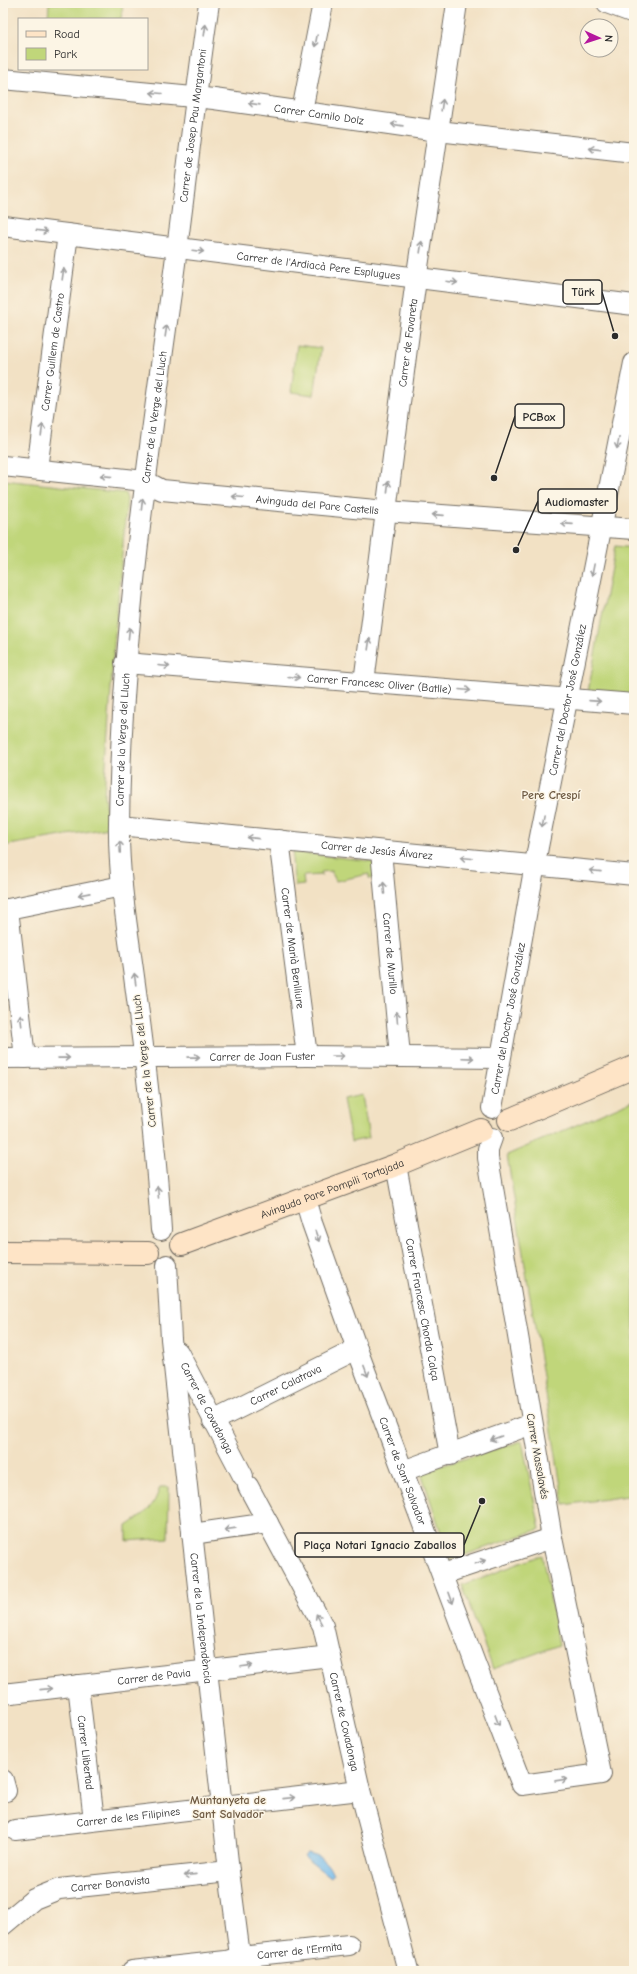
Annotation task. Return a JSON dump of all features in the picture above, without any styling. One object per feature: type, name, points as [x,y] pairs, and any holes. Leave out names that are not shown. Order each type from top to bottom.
[{"type":"street","name":"Carrer de Josep Pau Margantoni","points":[[177,248],[195,97],[209,3]]},
{"type":"street","points":[[302,111],[323,3]]},
{"type":"street","name":"Carrer de Favareta","points":[[364,682],[416,278],[457,3]]},
{"type":"street","points":[[607,3],[634,13]]},
{"type":"street","name":"Carrer Camilo Dolz","points":[[3,79],[195,97],[438,131],[634,153]]},
{"type":"street","name":"Carrer de l'Ardiacà Pere Esplugues","points":[[3,226],[634,305]]},
{"type":"street","name":"Carrer Guillem de Castro","points":[[37,469],[68,234]]},
{"type":"street","name":"Carrer de la Verge del Lluch","points":[[161,1230],[145,1057],[122,886],[119,825],[125,663],[145,481],[177,248]]},
{"type":"street","name":"Carrer del Doctor José González","points":[[501,1114],[500,1058],[535,864],[634,363]]},
{"type":"street","name":"Avinguda del Pare Castells","points":[[3,466],[145,481],[162,490],[386,511],[634,529]]},
{"type":"street","name":"Carrer Francesc Oliver (Batlle)","points":[[125,663],[634,704]]},
{"type":"street","name":"Carrer de Jesús Álvarez","points":[[119,825],[634,874]]},
{"type":"street","name":"Carrer de Marià Benlliure","points":[[279,840],[307,1056]]},
{"type":"street","name":"Carrer de Murillo","points":[[381,851],[400,1056]]},
{"type":"street","points":[[25,1058],[6,909],[122,886]]},
{"type":"street","name":"Carrer de Joan Fuster","points":[[3,1058],[400,1056],[500,1058]]},
{"type":"street","points":[[501,1114],[505,1133],[497,1138],[487,1134],[479,1121],[481,1116],[488,1109],[501,1114],[634,1067]]},
{"type":"street","name":"Avinguda Pare Pompili Tortajada","points":[[182,1244],[396,1165],[487,1134]]},
{"type":"street","name":"Carrer Massalavés","points":[[487,1134],[488,1158],[552,1538],[601,1774],[522,1786]]},
{"type":"street","name":"Carrer Francesc Chorda Calça","points":[[396,1165],[450,1455]]},
{"type":"street","name":"Carrer de Sant Salvador","points":[[305,1199],[312,1223],[357,1348],[522,1786]]},
{"type":"street","points":[[161,1230],[177,1234],[182,1244],[182,1250],[177,1260],[166,1265],[155,1262],[148,1253],[149,1241],[161,1230]]},
{"type":"street","points":[[3,1252],[148,1253]]},
{"type":"street","name":"Carrer de la Independència","points":[[166,1265],[171,1339],[229,1871],[241,1964]]},
{"type":"street","name":"Carrer de Covadonga","points":[[171,1339],[213,1421],[323,1626],[360,1790],[408,1971]]},
{"type":"street","name":"Carrer Calatrava","points":[[213,1421],[357,1348]]},
{"type":"street","points":[[404,1471],[532,1424]]},
{"type":"street","points":[[192,1534],[268,1523]]},
{"type":"street","points":[[443,1574],[552,1538]]},
{"type":"street","name":"Carrer de Pavia","points":[[8,1693],[330,1656]]},
{"type":"street","name":"Carrer Llibertad","points":[[78,1685],[94,1820]]},
{"type":"street","name":"Carrer de les Filipines","points":[[15,1830],[360,1790]]},
{"type":"street","name":"Carrer Bonavista","points":[[3,1925],[34,1899],[59,1889],[229,1871]]},
{"type":"street","name":"Carrer de l'Ermita","points":[[132,1971],[226,1961],[241,1964],[349,1945]]},
{"type":"green space","points":[[49,3],[123,3],[121,18],[48,18]]},
{"type":"green space","points":[[297,345],[321,348],[314,395],[291,392]]},
{"type":"green space","points":[[3,480],[125,493],[127,499],[113,657],[104,795],[108,828],[3,846]]},
{"type":"green space","points":[[615,546],[634,548],[634,695],[588,692]]},
{"type":"green space","points":[[293,852],[371,861],[375,866],[378,878],[369,878],[369,874],[336,881],[331,871],[321,872],[322,875],[303,876],[304,885],[295,886],[292,860]]},
{"type":"green space","points":[[362,1095],[369,1138],[351,1142],[343,1099]]},
{"type":"green space","points":[[634,1100],[634,1495],[564,1505],[507,1155]]},
{"type":"green space","points":[[522,1441],[540,1529],[450,1560],[421,1472]]},
{"type":"green space","points":[[160,1487],[169,1487],[168,1538],[127,1541],[127,1526],[148,1510],[155,1501]]},
{"type":"green space","points":[[542,1555],[559,1645],[493,1669],[462,1585]]},
{"type":"water","points":[[307,1853],[316,1855],[323,1859],[333,1874],[330,1877],[304,1857]]},
{"type":"place","name":"Türk","points":[[615,336]]},
{"type":"place","name":"PCBox","points":[[494,478]]},
{"type":"place","name":"Audiomaster","points":[[516,550]]},
{"type":"place","name":"Plaça Notari Ignacio Zaballos","points":[[482,1501]]},
{"type":"district","name":"Pere Crespí","points":[[551,795]]},
{"type":"district","name":"Muntanyeta de Sant Salvador","points":[[228,1807]]}]
